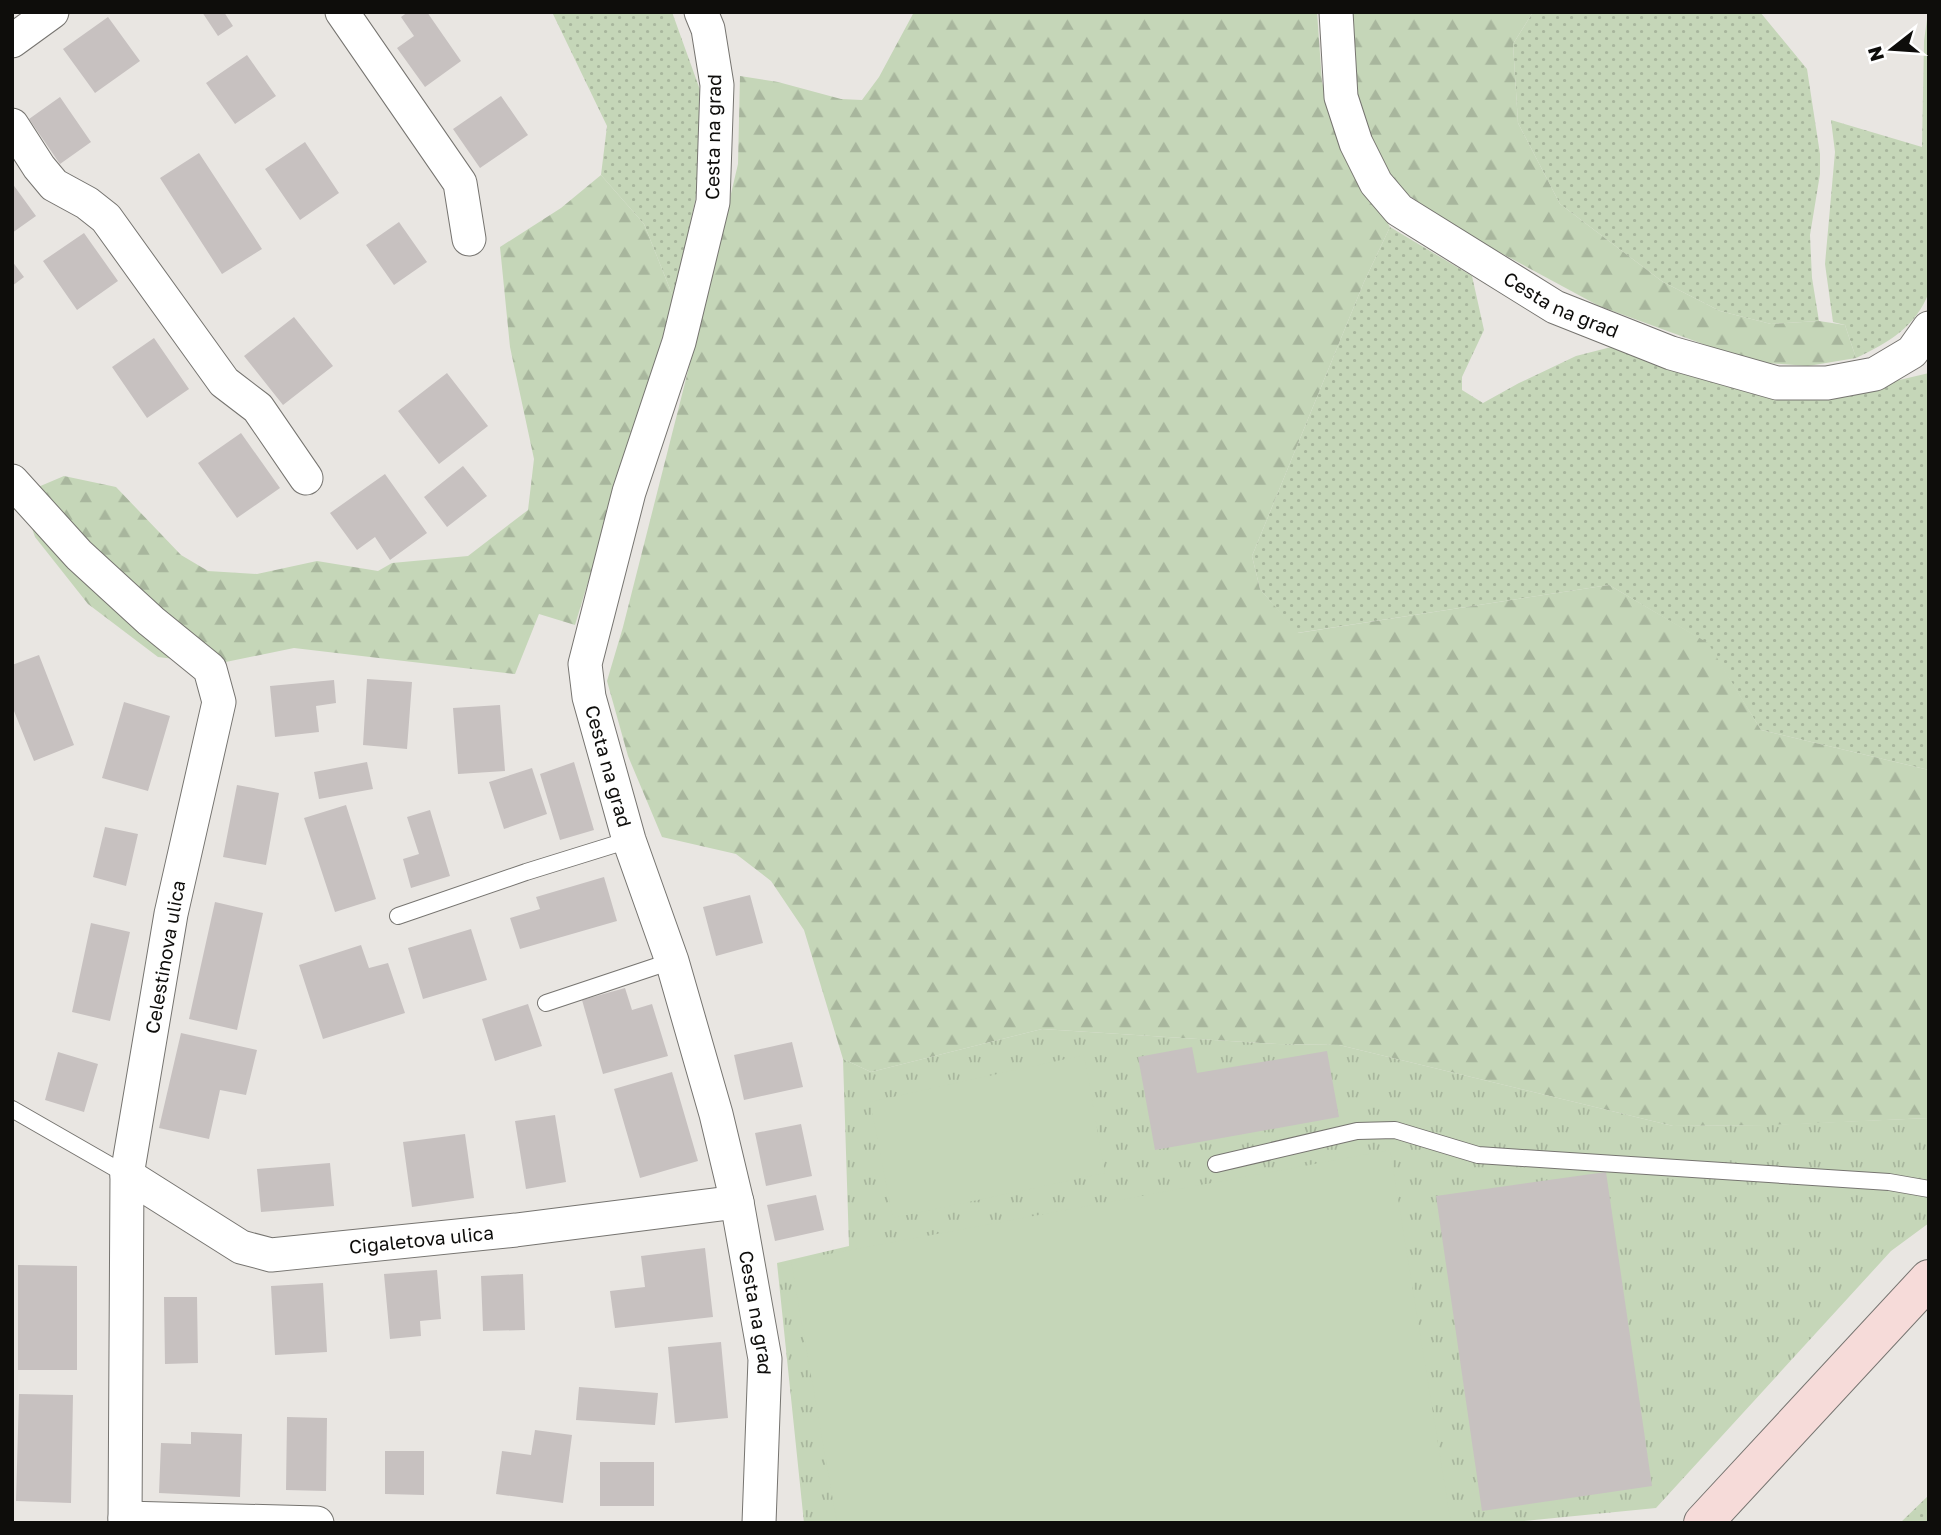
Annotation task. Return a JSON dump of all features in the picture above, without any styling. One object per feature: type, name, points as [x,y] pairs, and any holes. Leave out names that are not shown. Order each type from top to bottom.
[{"type":"street","points":[[12,41],[52,12]]},
{"type":"street","points":[[342,12],[460,183],[470,239]]},
{"type":"street","name":"Cesta na grad","points":[[1336,12],[1341,97],[1356,143],[1376,183],[1399,210],[1555,306],[1671,353],[1777,383],[1827,383],[1875,374],[1912,352],[1929,328]]},
{"type":"street","name":"Cesta na grad","points":[[709,18],[717,85],[713,202],[679,342],[629,492],[585,664],[589,697],[629,840],[672,961],[716,1114],[737,1202],[765,1359],[759,1523]]},
{"type":"street","points":[[12,125],[38,167],[54,185],[87,203],[106,218],[223,382],[258,408],[306,478]]},
{"type":"street","name":"Celestinova ulica","points":[[12,481],[79,555],[150,621],[210,669],[219,702],[171,914],[127,1175],[125,1520]]},
{"type":"street","name":"Cigaletova ulica","points":[[127,1175],[241,1247],[271,1255],[516,1230],[737,1202]]},
{"type":"street","points":[[1703,1523],[1929,1279]]},
{"type":"street","points":[[125,1520],[317,1523]]},
{"type":"lane","points":[[398,916],[629,840]]},
{"type":"lane","points":[[546,1003],[672,961]]},
{"type":"lane","points":[[12,1109],[127,1175]]},
{"type":"lane","points":[[1216,1164],[1357,1131],[1395,1130],[1478,1155],[1889,1182],[1929,1189]]},
{"type":"green space","points":[[552,12],[672,12],[704,101],[702,169],[674,299],[644,224],[601,175],[607,126]]},
{"type":"green space","points":[[914,12],[1317,12],[1322,82],[1344,152],[1390,227],[1364,282],[1252,556],[1260,589],[1298,633],[1609,585],[1708,643],[1761,730],[1929,770],[1929,1118],[1779,1125],[1673,1126],[1339,1045],[1277,1044],[1042,1029],[871,1072],[843,1059],[804,930],[771,881],[736,854],[662,837],[628,756],[607,681],[705,304],[738,164],[740,76],[778,82],[841,99],[862,100],[879,77]]},
{"type":"green space","points":[[1346,12],[1533,12],[1513,44],[1518,123],[1560,204],[1663,282],[1720,311],[1771,324],[1819,321],[1845,325],[1856,358],[1808,366],[1767,363],[1722,351],[1599,306],[1475,239],[1440,217],[1391,183],[1353,94]]},
{"type":"green space","points":[[1533,12],[1760,12],[1807,69],[1820,154],[1820,174],[1810,235],[1812,278],[1819,321],[1771,324],[1720,311],[1663,282],[1560,204],[1518,123],[1513,44]]},
{"type":"green space","points":[[1928,12],[1929,292],[1917,315],[1900,333],[1856,358],[1845,325],[1833,322],[1825,264],[1835,152],[1831,120],[1922,147],[1924,41]]},
{"type":"green space","points":[[601,175],[644,224],[674,299],[575,625],[539,614],[515,674],[294,648],[216,664],[158,657],[88,604],[35,537],[25,508],[31,490],[64,476],[116,487],[181,555],[208,571],[257,574],[317,561],[378,571],[392,563],[468,556],[528,510],[534,459],[510,347],[500,247],[561,208]]},
{"type":"green space","points":[[1390,227],[1472,276],[1484,330],[1462,377],[1462,390],[1483,403],[1576,356],[1619,345],[1861,389],[1929,373],[1929,770],[1761,730],[1707,643],[1609,585],[1297,633],[1260,589],[1252,556],[1364,282]]},
{"type":"green space","points":[[1042,1029],[1277,1044],[1339,1045],[1673,1126],[1929,1118],[1929,1223],[1891,1251],[1656,1508],[1505,1523],[804,1523],[777,1263],[849,1246],[843,1059],[871,1072]]},
{"type":"green space","points":[[1084,1055],[1105,1173],[893,1218],[870,1102]]},
{"type":"green space","points":[[1390,1150],[1451,1523],[837,1523],[791,1261]]},
{"type":"green space","points":[[1929,1495],[1929,1523],[1900,1523]]},
{"type":"building","points":[[202,12],[224,12],[233,26],[218,36]]},
{"type":"building","points":[[408,12],[427,12],[461,61],[425,87],[397,48],[414,36],[401,17]]},
{"type":"building","points":[[108,17],[140,61],[95,93],[63,49]]},
{"type":"building","points":[[247,55],[276,96],[235,124],[206,83]]},
{"type":"building","points":[[501,96],[528,135],[480,168],[453,129]]},
{"type":"building","points":[[60,97],[91,142],[60,164],[29,119]]},
{"type":"building","points":[[305,142],[339,193],[300,220],[265,169]]},
{"type":"building","points":[[199,153],[262,249],[222,274],[160,178]]},
{"type":"building","points":[[12,183],[36,216],[12,233]]},
{"type":"building","points":[[399,222],[427,262],[394,285],[366,245]]},
{"type":"building","points":[[84,233],[118,281],[77,310],[43,261]]},
{"type":"building","points":[[12,261],[24,277],[12,286]]},
{"type":"building","points":[[294,317],[333,366],[283,405],[244,356]]},
{"type":"building","points":[[154,338],[189,389],[147,418],[112,367]]},
{"type":"building","points":[[447,373],[488,426],[439,464],[398,411]]},
{"type":"building","points":[[241,433],[280,488],[237,518],[198,463]]},
{"type":"building","points":[[463,466],[487,496],[447,527],[424,497]]},
{"type":"building","points":[[385,474],[427,533],[390,560],[375,537],[357,550],[330,513]]},
{"type":"building","points":[[39,655],[74,745],[34,761],[12,706],[12,665]]},
{"type":"building","points":[[367,679],[412,682],[407,749],[363,745]]},
{"type":"building","points":[[334,680],[336,703],[316,706],[319,732],[275,737],[270,686]]},
{"type":"building","points":[[124,702],[170,716],[148,791],[102,778]]},
{"type":"building","points":[[500,705],[505,771],[458,774],[453,708]]},
{"type":"building","points":[[367,762],[373,789],[319,799],[314,772]]},
{"type":"building","points":[[574,762],[594,830],[560,840],[540,774]]},
{"type":"building","points":[[532,768],[547,814],[504,829],[489,782]]},
{"type":"building","points":[[237,785],[279,793],[266,865],[223,857]]},
{"type":"building","points":[[346,805],[376,899],[335,912],[304,818]]},
{"type":"building","points":[[430,810],[450,876],[411,888],[403,859],[419,854],[407,817]]},
{"type":"building","points":[[105,827],[138,834],[126,886],[93,877]]},
{"type":"building","points":[[604,877],[617,921],[520,949],[510,918],[540,909],[536,897]]},
{"type":"building","points":[[750,895],[763,943],[716,956],[703,907]]},
{"type":"building","points":[[215,902],[263,913],[237,1030],[189,1019]]},
{"type":"building","points":[[91,923],[130,932],[110,1021],[72,1012]]},
{"type":"building","points":[[471,929],[487,980],[423,999],[408,948]]},
{"type":"building","points":[[361,945],[369,968],[388,963],[405,1013],[323,1039],[299,965]]},
{"type":"building","points":[[625,988],[632,1010],[652,1004],[668,1056],[603,1074],[582,1000]]},
{"type":"building","points":[[528,1004],[542,1046],[495,1061],[482,1019]]},
{"type":"building","points":[[181,1033],[257,1050],[246,1095],[220,1090],[209,1139],[159,1128]]},
{"type":"building","points":[[792,1042],[803,1087],[744,1100],[734,1055]]},
{"type":"building","points":[[1192,1047],[1197,1073],[1327,1051],[1339,1117],[1155,1150],[1138,1057]]},
{"type":"building","points":[[58,1052],[98,1064],[84,1112],[45,1100]]},
{"type":"building","points":[[672,1072],[698,1161],[640,1178],[614,1089]]},
{"type":"building","points":[[555,1115],[566,1182],[526,1189],[515,1121]]},
{"type":"building","points":[[801,1124],[812,1176],[766,1186],[755,1133]]},
{"type":"building","points":[[465,1134],[474,1198],[412,1207],[403,1142]]},
{"type":"building","points":[[330,1163],[334,1206],[261,1212],[257,1169]]},
{"type":"building","points":[[1606,1172],[1652,1486],[1482,1511],[1436,1196]]},
{"type":"building","points":[[816,1195],[824,1230],[775,1241],[767,1205]]},
{"type":"building","points":[[705,1248],[713,1317],[615,1328],[610,1291],[645,1287],[641,1256]]},
{"type":"building","points":[[18,1265],[77,1266],[77,1370],[18,1370]]},
{"type":"building","points":[[437,1270],[441,1319],[420,1321],[421,1336],[390,1339],[384,1274]]},
{"type":"building","points":[[523,1274],[525,1330],[483,1331],[481,1276]]},
{"type":"building","points":[[323,1283],[327,1352],[275,1355],[271,1286]]},
{"type":"building","points":[[164,1297],[197,1297],[198,1363],[165,1364]]},
{"type":"building","points":[[721,1342],[728,1418],[675,1423],[668,1347]]},
{"type":"building","points":[[579,1387],[658,1393],[655,1425],[576,1420]]},
{"type":"building","points":[[19,1394],[73,1395],[71,1503],[16,1501]]},
{"type":"building","points":[[287,1417],[327,1418],[326,1491],[286,1490]]},
{"type":"building","points":[[535,1430],[572,1435],[563,1503],[496,1494],[502,1451],[531,1455]]},
{"type":"building","points":[[191,1432],[242,1434],[240,1497],[159,1493],[161,1443],[191,1444]]},
{"type":"building","points":[[385,1451],[424,1451],[424,1495],[385,1494]]},
{"type":"building","points":[[600,1462],[654,1462],[654,1506],[600,1506]]}]
